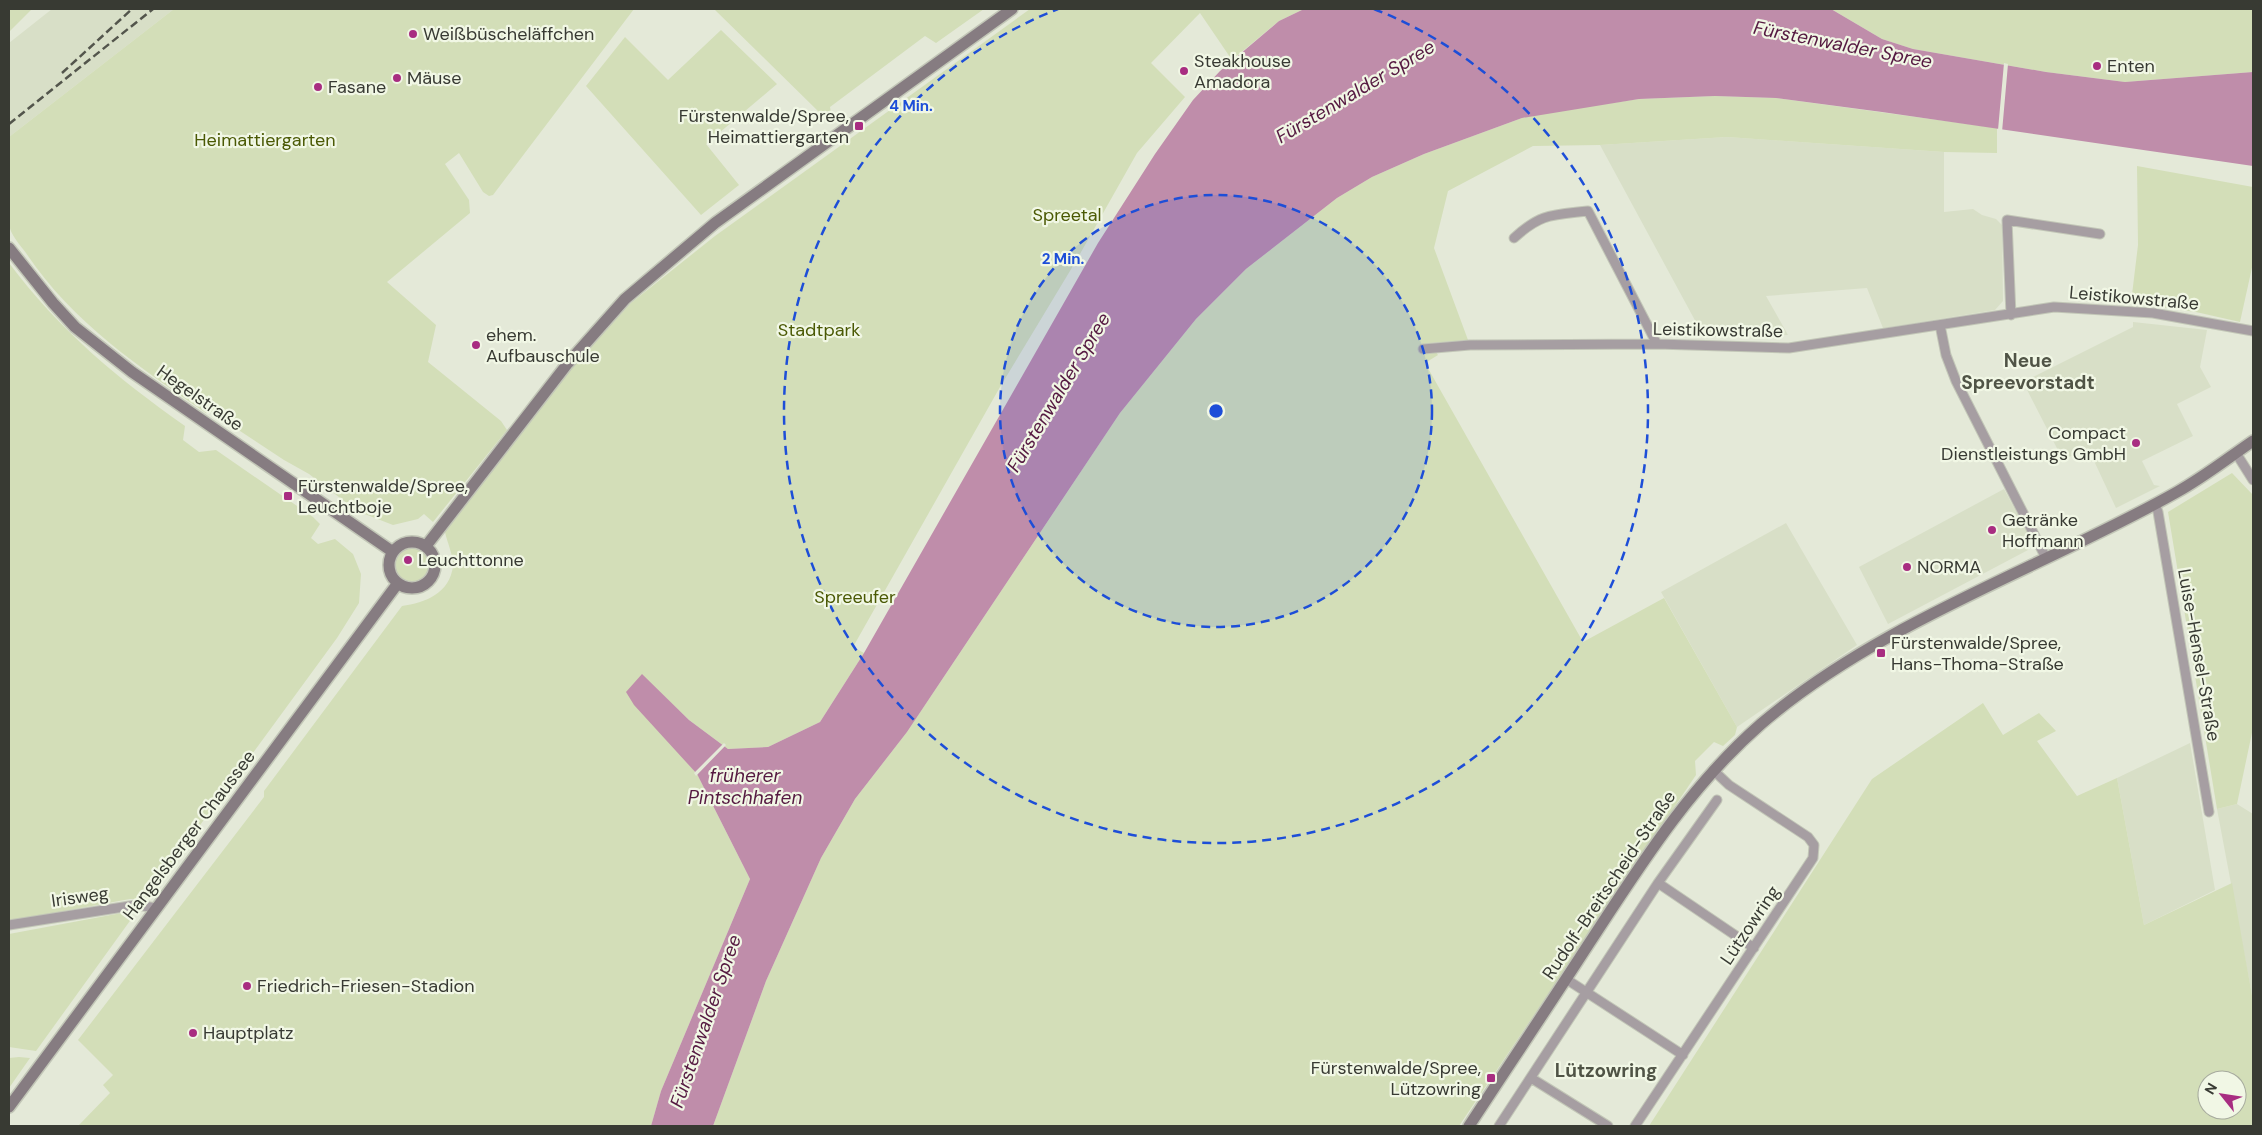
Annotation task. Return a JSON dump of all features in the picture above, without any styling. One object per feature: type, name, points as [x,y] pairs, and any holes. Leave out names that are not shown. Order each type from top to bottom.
[{"type":"main road","points":[[426,546],[568,363],[625,299],[715,223],[1012,9]]},
{"type":"main road","name":"Hegelstraße","points":[[9,248],[29,275],[75,327],[132,372],[393,552]]},
{"type":"main road","name":"Rudolf-Breitscheid-Straße","points":[[1469,1126],[1674,817],[1713,770],[1763,722],[1822,679],[1962,598],[2188,486],[2253,442]]},
{"type":"main road","points":[[407,542],[426,546],[436,561],[433,577],[428,583],[413,588],[398,583],[390,571],[389,564],[393,552],[407,542]]},
{"type":"main road","name":"Hangelsberger Chaussee","points":[[9,1107],[398,583]]},
{"type":"street","points":[[1514,238],[1531,223],[1549,215],[1588,211],[1657,344]]},
{"type":"street","points":[[2011,315],[2007,220],[2100,234]]},
{"type":"street","name":"Leistikowstraße","points":[[1423,348],[1470,345],[1657,344],[1789,348],[2054,307],[2153,313],[2253,331]]},
{"type":"street","points":[[1940,325],[1946,355],[1956,381],[2046,558]]},
{"type":"street","points":[[2236,453],[2253,480]]},
{"type":"street","name":"Luise-Hensel-Straße","points":[[2154,504],[2158,512],[2209,812]]},
{"type":"street","name":"Lützowring","points":[[1636,1126],[1811,861],[1814,845],[1808,837],[1729,785],[1713,770]]},
{"type":"street","points":[[1499,1126],[1658,883],[1717,800]]},
{"type":"street","points":[[1658,883],[1754,948]]},
{"type":"street","name":"Irisweg","points":[[9,925],[136,905],[157,908]]},
{"type":"street","points":[[1566,979],[1683,1055]]},
{"type":"street","points":[[1531,1078],[1608,1126]]},
{"type":"shaded area","points":[[52,9],[174,9],[9,137],[9,43]]},
{"type":"shaded area","points":[[1727,137],[1944,152],[1944,212],[1973,209],[1982,215],[1996,219],[2002,225],[2003,301],[1995,310],[1883,328],[1867,288],[1766,296],[1788,335],[1704,337],[1600,145]]},
{"type":"shaded area","points":[[2133,322],[2207,330],[2200,367],[2211,387],[2177,404],[2193,436],[2142,461],[2154,485],[2160,486],[2116,508],[2088,448],[2063,460],[2023,382],[2133,327]]},
{"type":"shaded area","points":[[2004,489],[2032,541],[2028,550],[1888,624],[1859,567]]},
{"type":"shaded area","points":[[1786,523],[1857,645],[1737,727],[1661,592]]},
{"type":"shaded area","points":[[2190,743],[2215,890],[2144,925],[2117,778]]},
{"type":"shaded area","points":[[2237,804],[2253,814],[2253,1001],[2217,809]]},
{"type":"green space","points":[[9,9],[32,9],[9,32]]},
{"type":"green space","name":"Heimattiergarten","points":[[174,9],[634,9],[493,195],[489,196],[483,192],[459,153],[445,164],[469,200],[470,213],[387,282],[436,325],[428,362],[501,421],[507,430],[433,522],[424,514],[418,519],[393,525],[357,511],[309,474],[237,429],[219,410],[206,413],[181,396],[108,342],[64,301],[44,278],[11,232],[7,204],[9,137]]},
{"type":"green space","points":[[714,9],[984,9],[936,43],[925,36],[830,107],[831,113],[825,116]]},
{"type":"green space","points":[[1030,9],[1304,9],[1279,21],[1232,60],[1200,13],[1151,63],[1185,97],[1137,153],[1076,261],[1000,387],[853,647],[864,653],[820,722],[768,747],[728,749],[689,720],[642,675],[627,692],[697,774],[750,879],[661,1091],[651,1126],[78,1126],[110,1093],[103,1085],[113,1075],[78,1040],[264,797],[264,791],[402,606],[427,599],[442,590],[451,575],[453,566],[445,532],[569,371],[631,303],[715,236]]},
{"type":"green space","points":[[1831,9],[2253,9],[2253,72],[2125,82],[2046,72],[1913,49],[1882,39]]},
{"type":"green space","points":[[721,30],[777,84],[706,144],[739,185],[701,215],[586,86],[625,37],[668,80]]},
{"type":"green space","points":[[1715,96],[1776,98],[1997,128],[1997,153],[1944,152],[1727,137],[1600,145],[1533,146],[1448,191],[1434,248],[1468,340],[1429,343],[1438,355],[1425,363],[1583,642],[1664,598],[1737,727],[1735,735],[1723,746],[1714,742],[1695,761],[1696,775],[1459,1126],[713,1126],[766,981],[821,858],[855,799],[907,732],[1120,413],[1196,319],[1246,269],[1337,198],[1372,177],[1424,154],[1522,118],[1639,99]]},
{"type":"green space","points":[[2137,166],[2253,187],[2253,263],[2240,322],[2196,312],[2131,303],[2138,245]]},
{"type":"green space","points":[[9,263],[48,310],[90,352],[136,390],[185,426],[183,440],[199,452],[216,450],[313,517],[320,524],[311,538],[318,544],[335,539],[353,554],[361,574],[359,603],[337,638],[146,899],[130,899],[9,921]]},
{"type":"green space","points":[[2232,473],[2253,495],[2253,728],[2237,804],[2217,809],[2168,512]]},
{"type":"green space","points":[[413,547],[426,552],[431,565],[426,578],[413,583],[400,578],[395,565],[400,552]]},
{"type":"green space","points":[[1983,703],[2003,735],[2039,713],[2056,731],[2037,741],[2077,796],[2117,778],[2144,925],[2232,883],[2253,1001],[2253,1126],[1649,1126],[1872,779]]},
{"type":"green space","points":[[127,912],[132,918],[36,1051],[9,1047],[9,934]]},
{"type":"green space","points":[[9,1058],[30,1058],[9,1088]]},
{"type":"water","points":[[1304,9],[1831,9],[1882,39],[1913,49],[2046,72],[2125,82],[2253,72],[2253,166],[1776,98],[1715,96],[1639,99],[1522,118],[1424,154],[1372,177],[1337,198],[1246,269],[1196,319],[1120,413],[907,732],[855,799],[821,858],[766,981],[713,1126],[651,1126],[661,1091],[750,879],[697,774],[634,705],[626,692],[642,674],[689,720],[728,749],[768,747],[820,722],[864,653],[1098,243],[1155,154],[1193,100],[1220,71],[1279,21]]},
{"type":"pier","points":[[2004,63],[2008,64],[2002,132],[1998,130]]},
{"type":"pier","points":[[724,743],[726,745],[696,776],[694,773]]},
{"type":"railway","points":[[62,73],[132,9]]},
{"type":"railway","points":[[9,124],[153,9]]},
{"type":"place","name":"Weißbüscheläffchen","points":[[413,34]]},
{"type":"place","name":"Enten","points":[[2097,66]]},
{"type":"place","name":"Steakhouse Amadora","points":[[1184,71]]},
{"type":"place","name":"Mäuse","points":[[397,78]]},
{"type":"place","name":"Fasane","points":[[318,87]]},
{"type":"place","name":"Fürstenwalde/Spree, Heimattiergarten","points":[[859,126]]},
{"type":"place","name":"ehem. Aufbauschule","points":[[476,345]]},
{"type":"place","name":"Compact Dienstleistungs GmbH","points":[[2136,443]]},
{"type":"place","name":"Fürstenwalde/Spree, Leuchtboje","points":[[288,496]]},
{"type":"place","name":"Getränke Hoffmann","points":[[1992,530]]},
{"type":"place","name":"Leuchttonne","points":[[408,560]]},
{"type":"place","name":"NORMA","points":[[1907,567]]},
{"type":"place","name":"Fürstenwalde/Spree, Hans-Thoma-Straße","points":[[1881,653]]},
{"type":"place","name":"Friedrich-Friesen-Stadion","points":[[247,986]]},
{"type":"place","name":"Hauptplatz","points":[[193,1033]]},
{"type":"place","name":"Fürstenwalde/Spree, Lützowring","points":[[1491,1078]]},
{"type":"district","name":"Neue Spreevorstadt","points":[[2028,371]]},
{"type":"district","name":"Lützowring","points":[[1606,1070]]},
{"type":"water label","name":"Fürstenwalder Spree","points":[[1843,44]]},
{"type":"water label","name":"Fürstenwalder Spree","points":[[1355,91]]},
{"type":"water label","name":"Fürstenwalder Spree","points":[[1058,392]]},
{"type":"water label","name":"früherer Pintschhafen","points":[[745,786]]},
{"type":"water label","name":"Fürstenwalder Spree","points":[[705,1021]]},
{"type":"park label","name":"Spreetal","points":[[1067,215]]},
{"type":"park label","name":"Stadtpark","points":[[819,330]]},
{"type":"park label","name":"Spreeufer","points":[[855,597]]}]
